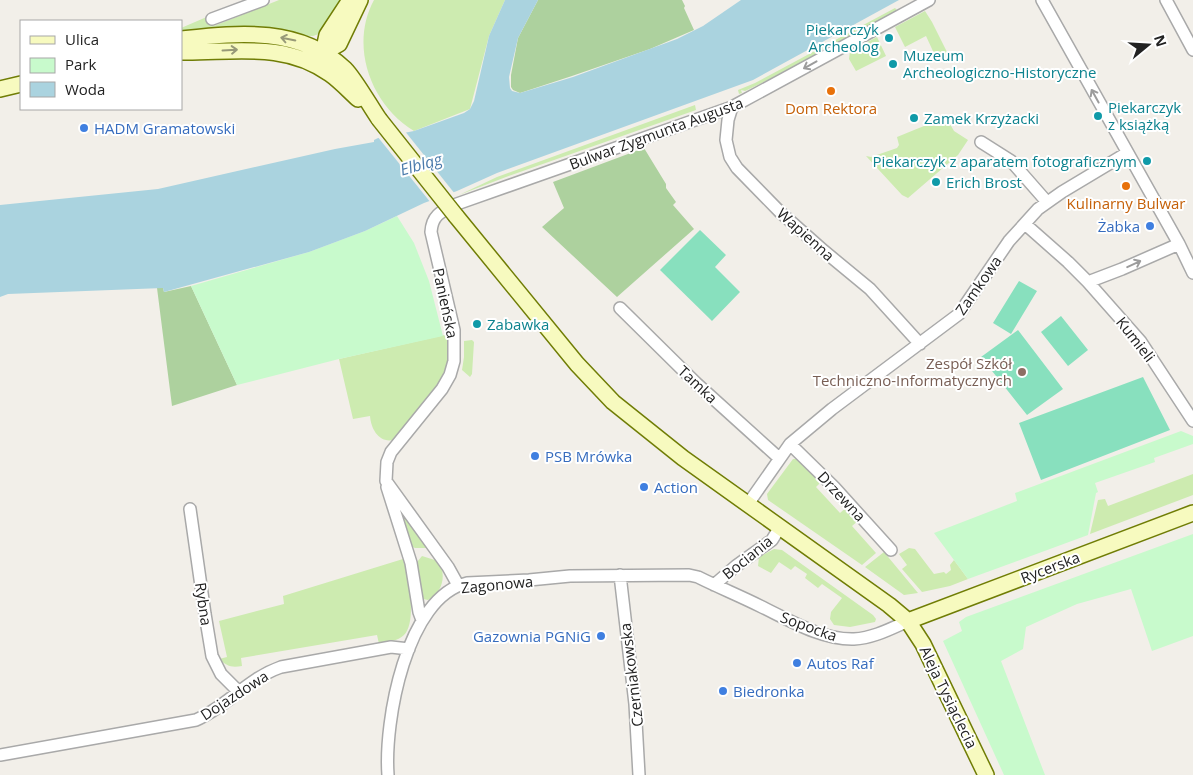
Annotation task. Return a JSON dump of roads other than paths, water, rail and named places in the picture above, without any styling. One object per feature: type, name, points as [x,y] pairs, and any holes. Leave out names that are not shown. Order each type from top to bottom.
[{"type":"main road","points":[[319,59],[327,35],[350,0]]},
{"type":"main road","points":[[319,59],[339,44],[360,0]]},
{"type":"main road","points":[[182,39],[219,36],[271,36],[300,41],[319,59],[330,74],[379,119]]},
{"type":"main road","points":[[339,44],[346,70],[379,119]]},
{"type":"main road","points":[[182,52],[251,49],[271,51],[300,58],[319,59],[346,70]]},
{"type":"main road","points":[[0,89],[20,84]]},
{"type":"main road","name":"Aleja Tysiąclecia","points":[[379,119],[455,210],[577,364],[613,402],[683,458],[889,605],[908,621],[924,644],[986,775]]},
{"type":"main road","name":"Rycerska","points":[[908,621],[1193,513]]},
{"type":"street","points":[[212,20],[241,4],[263,0]]},
{"type":"street","name":"Bulwar Zygmunta Augusta","points":[[455,210],[732,107],[930,0]]},
{"type":"street","points":[[1042,0],[1191,265]]},
{"type":"street","points":[[1166,0],[1193,50]]},
{"type":"street","name":"Wapienna","points":[[732,107],[728,120],[726,140],[730,157],[737,168],[780,212],[870,289],[920,344]]},
{"type":"street","points":[[980,142],[1010,161],[1047,202]]},
{"type":"street","name":"Zamkowa","points":[[748,504],[790,444],[832,409],[959,314],[1009,241],[1047,202],[1127,154]]},
{"type":"street","name":"Panieńska","points":[[422,620],[411,563],[386,481],[386,462],[391,452],[442,389],[450,375],[454,361],[454,330],[431,232],[433,220],[438,213],[455,210]]},
{"type":"street","name":"Kumieli","points":[[1025,224],[1088,282],[1141,342],[1193,421]]},
{"type":"street","points":[[1088,282],[1179,244]]},
{"type":"street","name":"Tamka","points":[[620,308],[696,384],[779,458]]},
{"type":"street","name":"Drzewna","points":[[790,444],[834,487],[891,550]]},
{"type":"street","points":[[386,481],[448,567],[458,585]]},
{"type":"street","name":"Rybna","points":[[190,509],[204,614],[212,656],[221,674],[238,691]]},
{"type":"street","name":"Bociania","points":[[714,585],[736,566],[772,540],[780,527]]},
{"type":"street","name":"Czerniakowska","points":[[620,575],[636,713],[639,775]]},
{"type":"street","name":"Zagonowa","points":[[388,775],[388,748],[392,712],[415,632],[422,620],[448,591],[458,585],[570,576],[690,575],[714,585]]},
{"type":"street","name":"Sopocka","points":[[714,585],[799,624],[834,637],[866,637],[886,631],[908,621]]},
{"type":"street","name":"Dojazdowa","points":[[0,755],[196,720],[212,712],[238,691],[267,672],[281,667],[391,647],[409,649]]},
{"type":"water","name":"Elbląg","points":[[505,0],[538,0],[518,38],[509,77],[512,91],[520,93],[573,77],[677,39],[703,26],[741,0],[899,0],[753,80],[497,173],[424,203],[365,231],[309,252],[164,292],[163,288],[8,294],[0,297],[0,205],[158,189],[374,142],[378,138],[414,131],[464,113],[470,109],[474,101],[489,36]]},
{"type":"place","name":"Piekarczyk Archeolog","points":[[889,38]]},
{"type":"place","name":"Muzeum Archeologiczno-Historyczne","points":[[893,64]]},
{"type":"place","name":"Dom Rektora","points":[[831,91]]},
{"type":"place","name":"Piekarczyk z książką","points":[[1098,116]]},
{"type":"place","name":"Zamek Krzyżacki","points":[[914,118]]},
{"type":"place","name":"HADM Gramatowski","points":[[84,128]]},
{"type":"place","name":"Piekarczyk z aparatem fotograficznym","points":[[1147,161]]},
{"type":"place","name":"Erich Brost","points":[[936,182]]},
{"type":"place","name":"Kulinarny Bulwar","points":[[1126,186]]},
{"type":"place","name":"Żabka","points":[[1150,226]]},
{"type":"place","name":"Zabawka","points":[[477,324]]},
{"type":"place","name":"Zespół Szkół Techniczno-Informatycznych","points":[[1022,372]]},
{"type":"place","name":"PSB Mrówka","points":[[535,456]]},
{"type":"place","name":"Action","points":[[644,487]]},
{"type":"place","name":"Gazownia PGNiG","points":[[601,636]]},
{"type":"place","name":"Autos Raf","points":[[797,663]]},
{"type":"place","name":"Biedronka","points":[[723,691]]}]
